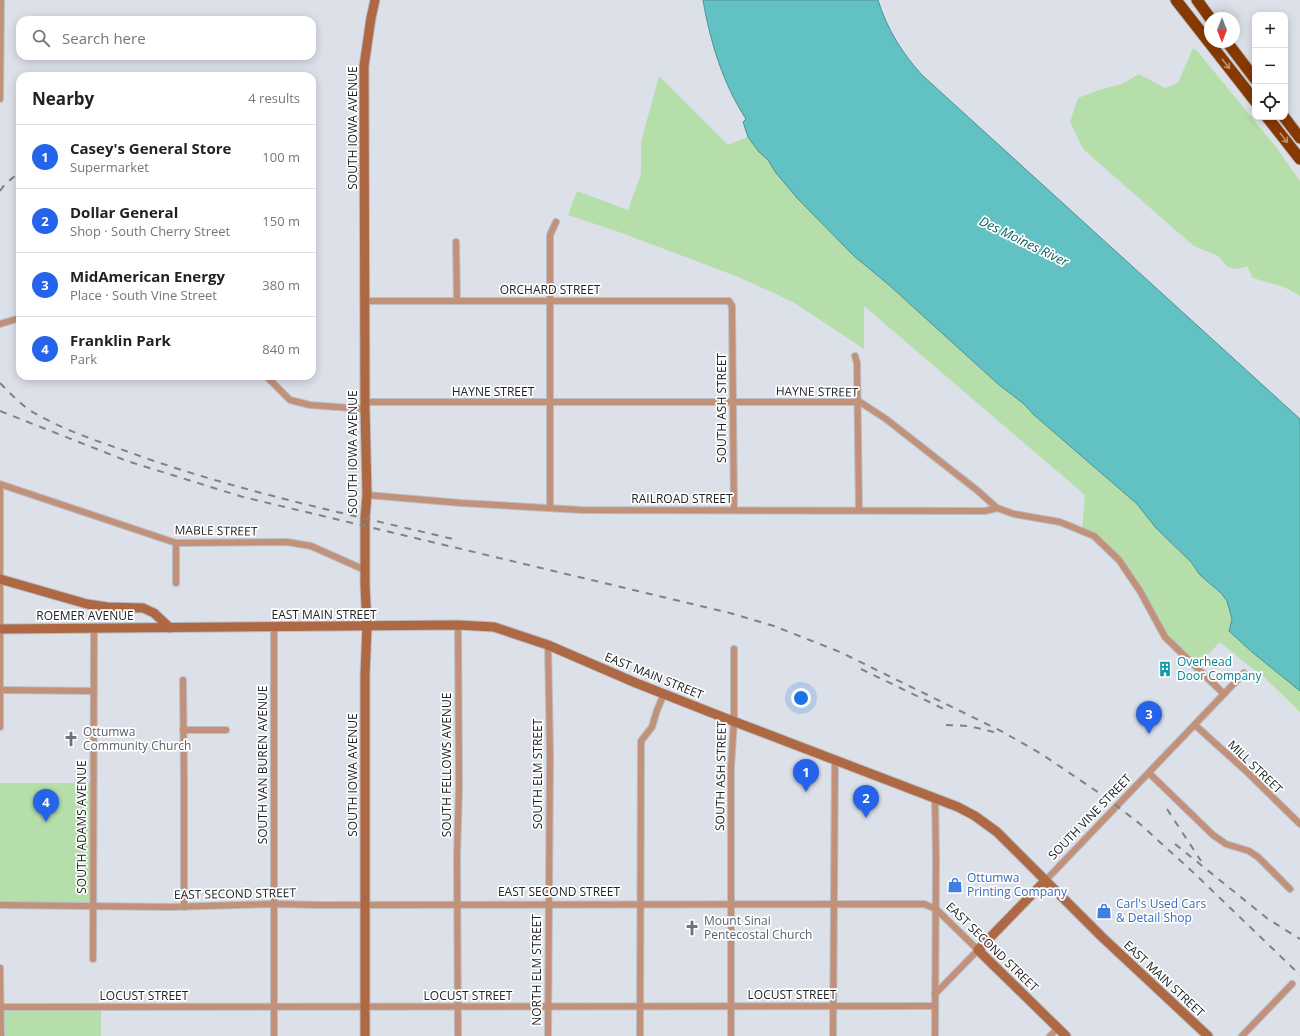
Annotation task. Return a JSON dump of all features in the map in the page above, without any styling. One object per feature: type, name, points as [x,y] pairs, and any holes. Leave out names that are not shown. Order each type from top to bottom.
[{"type":"highway","points":[[1176,0],[1252,97]]},
{"type":"highway","points":[[1197,0],[1206,12]]},
{"type":"highway","points":[[1232,48],[1252,75]]},
{"type":"highway","points":[[1269,120],[1300,159]]},
{"type":"highway","points":[[1286,120],[1300,138]]},
{"type":"main road","name":"SOUTH IOWA AVENUE","points":[[365,1036],[365,675],[367,627],[365,518],[367,495],[364,301],[364,66],[375,0]]},
{"type":"main road","points":[[0,579],[87,604],[107,607],[143,608],[154,613],[170,628]]},
{"type":"main road","name":"EAST MAIN STREET","points":[[170,628],[458,625],[494,627],[548,645],[664,694],[936,798],[958,807],[982,820],[997,832],[1102,937],[1208,1036]]},
{"type":"main road","name":"ROEMER AVENUE","points":[[0,629],[170,628]]},
{"type":"main road","name":"SOUTH VINE STREET","points":[[978,950],[1045,881]]},
{"type":"main road","name":"EAST SECOND STREET","points":[[978,950],[1066,1036]]},
{"type":"street","points":[[0,99],[1,0]]},
{"type":"street","points":[[550,508],[550,235],[556,222]]},
{"type":"street","points":[[456,242],[457,301]]},
{"type":"street","name":"ORCHARD STREET","points":[[364,301],[729,301],[732,306]]},
{"type":"street","name":"SOUTH ASH STREET","points":[[732,306],[734,510]]},
{"type":"street","points":[[0,324],[16,319]]},
{"type":"street","points":[[855,356],[857,363],[859,510]]},
{"type":"street","name":"HAYNE STREET","points":[[270,380],[290,400],[310,405],[365,406],[550,403],[860,402],[886,419],[978,491],[997,508],[1020,516],[1060,522],[1094,536],[1119,560],[1140,591],[1165,637],[1224,694]]},
{"type":"street","points":[[0,485],[0,727]]},
{"type":"street","name":"MABLE STREET","points":[[0,485],[176,543],[287,542],[310,546],[365,570]]},
{"type":"street","name":"RAILROAD STREET","points":[[367,495],[582,510],[985,511],[997,508]]},
{"type":"street","points":[[176,543],[176,584]]},
{"type":"street","name":"SOUTH FELLOWS AVENUE","points":[[458,625],[458,1036]]},
{"type":"street","name":"SOUTH VAN BUREN AVENUE","points":[[274,627],[274,1036]]},
{"type":"street","name":"SOUTH ADAMS AVENUE","points":[[92,959],[94,628]]},
{"type":"street","name":"SOUTH ELM STREET","points":[[548,645],[550,747],[548,904]]},
{"type":"street","name":"SOUTH ASH STREET","points":[[731,1036],[731,768],[734,721],[734,649]]},
{"type":"street","name":"SOUTH VINE STREET","points":[[1045,881],[1244,674]]},
{"type":"street","points":[[182,680],[184,907]]},
{"type":"street","points":[[0,690],[93,691]]},
{"type":"street","points":[[640,1036],[641,741],[652,727],[656,710],[664,694]]},
{"type":"street","name":"MILL STREET","points":[[1195,725],[1246,771],[1300,824]]},
{"type":"street","points":[[183,730],[226,730]]},
{"type":"street","points":[[833,1036],[835,759]]},
{"type":"street","points":[[1149,773],[1213,835],[1226,844],[1253,854],[1290,889]]},
{"type":"street","points":[[935,1036],[936,798]]},
{"type":"street","name":"EAST SECOND STREET","points":[[0,905],[184,907],[274,904],[924,904],[936,909],[978,950]]},
{"type":"street","name":"NORTH ELM STREET","points":[[548,904],[548,1036]]},
{"type":"street","name":"SOUTH VINE STREET","points":[[935,994],[978,950]]},
{"type":"street","points":[[0,968],[1,1036]]},
{"type":"street","points":[[1242,1036],[1292,984]]},
{"type":"street","name":"LOCUST STREET","points":[[1,1007],[935,1006]]},
{"type":"street","points":[[1050,1036],[1058,1028]]},
{"type":"green space","points":[[1193,48],[1198,52],[1252,118],[1252,120],[1254,120],[1276,147],[1300,181],[1300,296],[1284,287],[1253,278],[1247,266],[1237,269],[1228,267],[1218,256],[1194,246],[1083,149],[1070,122],[1078,98],[1099,90],[1122,84],[1139,74],[1165,88],[1178,83]]},
{"type":"green space","points":[[659,76],[728,145],[748,137],[798,199],[854,256],[889,285],[998,384],[1024,404],[1034,415],[1137,504],[1156,528],[1191,562],[1200,575],[1221,593],[1227,601],[1232,619],[1229,631],[1300,691],[1300,712],[1261,674],[1250,667],[1220,642],[1196,667],[1165,637],[1119,560],[1082,530],[1085,495],[864,306],[864,349],[793,302],[736,276],[619,232],[568,215],[577,191],[628,210],[641,174],[641,142]]},
{"type":"green space","points":[[0,783],[93,783],[92,906],[0,905]]},
{"type":"green space","points":[[0,1007],[101,1007],[101,1036],[0,1036]]},
{"type":"water","name":"Des Moines River","points":[[703,0],[878,0],[886,21],[896,40],[922,75],[1300,419],[1300,691],[1229,631],[1232,619],[1227,601],[1221,593],[1200,575],[1191,562],[1156,528],[1137,504],[1034,415],[1024,404],[998,384],[889,285],[854,256],[798,199],[748,137],[743,122],[746,119],[738,106],[718,62],[709,31]]},
{"type":"railway","points":[[0,191],[5,184],[16,175]]},
{"type":"railway","points":[[0,383],[31,411],[66,429],[166,465],[206,478],[288,500],[453,539]]},
{"type":"railway","points":[[0,411],[127,461],[243,497],[730,613],[774,626],[840,652],[1003,732],[1043,755],[1108,799],[1140,824],[1195,874],[1300,975]]},
{"type":"railway","points":[[861,669],[948,711]]},
{"type":"railway","points":[[946,725],[969,726],[994,732]]},
{"type":"railway","points":[[1167,809],[1201,861]]},
{"type":"railway","points":[[1175,844],[1268,919],[1300,939]]},
{"type":"place","name":"Overhead Door Company","points":[[1165,669]]},
{"type":"place","name":"MidAmerican Energy","points":[[1149,734]]},
{"type":"place","name":"Ottumwa Community Church","points":[[71,739]]},
{"type":"place","name":"Casey's General Store","points":[[806,792]]},
{"type":"place","name":"Dollar General","points":[[866,818]]},
{"type":"place","name":"Franklin Park","points":[[46,822]]},
{"type":"place","name":"Ottumwa Printing Company","points":[[955,885]]},
{"type":"place","name":"Carl's Used Cars & Detail Shop","points":[[1104,911]]},
{"type":"place","name":"Mount Sinai Pentecostal Church","points":[[692,928]]}]
